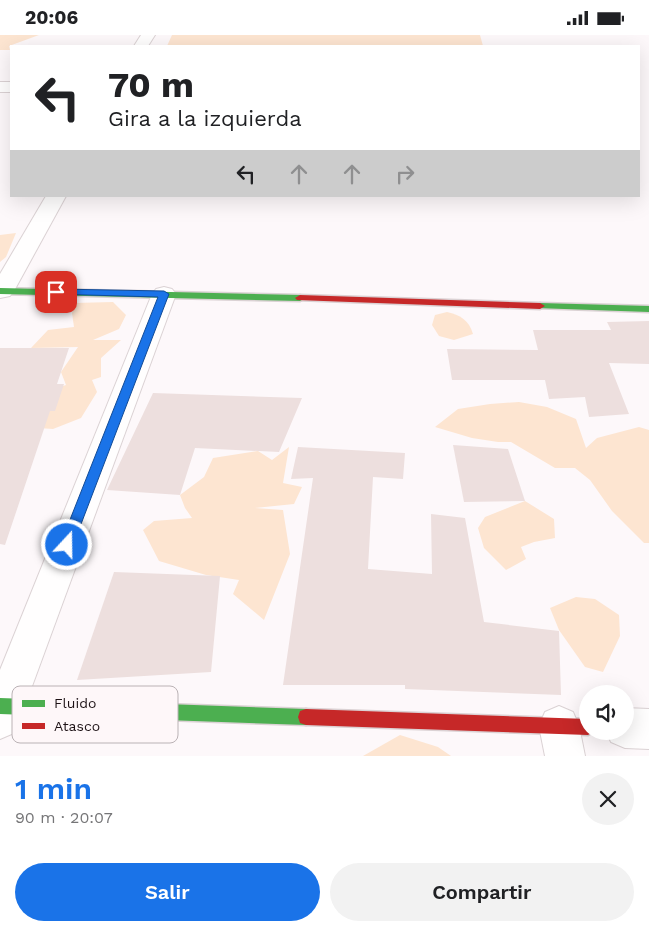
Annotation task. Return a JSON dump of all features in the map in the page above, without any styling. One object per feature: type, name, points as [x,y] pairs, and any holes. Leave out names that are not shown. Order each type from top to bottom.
[{"type":"street","points":[[55,197],[1,291],[164,294],[649,309]]},
{"type":"street","points":[[1,711],[164,294]]},
{"type":"street","points":[[178,719],[570,736]]},
{"type":"street","points":[[634,729],[649,729]]},
{"type":"shaded area","points":[[0,35],[39,35],[10,45],[10,50],[0,50]]},
{"type":"shaded area","points":[[172,35],[480,35],[483,45],[167,45]]},
{"type":"shaded area","points":[[16,233],[6,257],[0,262],[0,235]]},
{"type":"shaded area","points":[[113,302],[126,315],[119,329],[93,340],[121,340],[101,358],[101,377],[92,380],[97,392],[81,418],[53,429],[24,427],[47,391],[66,385],[61,372],[78,347],[31,348],[48,330],[74,327],[72,313],[74,303]]},
{"type":"shaded area","points":[[447,312],[463,319],[469,325],[473,334],[454,340],[439,336],[432,325],[435,315]]},
{"type":"shaded area","points":[[519,402],[547,407],[576,419],[586,448],[597,438],[639,427],[649,430],[649,543],[644,543],[612,511],[590,480],[575,468],[555,468],[511,442],[472,438],[435,427],[458,409]]},
{"type":"shaded area","points":[[289,447],[283,483],[302,487],[294,504],[255,508],[283,510],[290,554],[264,620],[233,594],[239,580],[206,575],[159,561],[143,530],[154,521],[192,518],[185,508],[180,495],[204,477],[213,458],[258,451],[272,460]]},
{"type":"shaded area","points":[[525,501],[554,519],[555,538],[534,542],[521,547],[526,559],[506,570],[484,548],[478,528],[485,517]]},
{"type":"shaded area","points":[[576,597],[595,599],[619,615],[620,636],[603,672],[585,667],[559,630],[550,608]]},
{"type":"shaded area","points":[[400,735],[438,747],[451,756],[363,756]]},
{"type":"building","points":[[649,321],[649,364],[609,363],[629,414],[589,417],[585,397],[549,399],[545,380],[452,380],[447,349],[538,350],[533,330],[611,330],[607,322]]},
{"type":"building","points":[[0,348],[69,348],[57,384],[64,384],[55,411],[50,411],[5,545],[0,544]]},
{"type":"building","points":[[153,393],[302,398],[279,452],[195,448],[180,495],[107,490]]},
{"type":"building","points":[[453,445],[508,449],[525,501],[464,502]]},
{"type":"building","points":[[298,447],[405,453],[403,479],[373,477],[368,569],[432,574],[431,514],[465,518],[484,622],[559,631],[561,695],[405,689],[405,685],[283,685],[313,478],[291,479]]},
{"type":"building","points":[[114,572],[220,576],[211,672],[77,680]]},
{"type":"traffic: fast","points":[[0,291],[300,298]]},
{"type":"traffic: fast","points":[[540,306],[649,309]]},
{"type":"traffic: fast","points":[[0,706],[12,706]]},
{"type":"traffic: fast","points":[[178,712],[306,717]]},
{"type":"traffic: jam","points":[[300,298],[540,306]]},
{"type":"traffic: jam","points":[[306,717],[579,727]]},
{"type":"route","points":[[56,292],[164,294],[67,545]]}]
